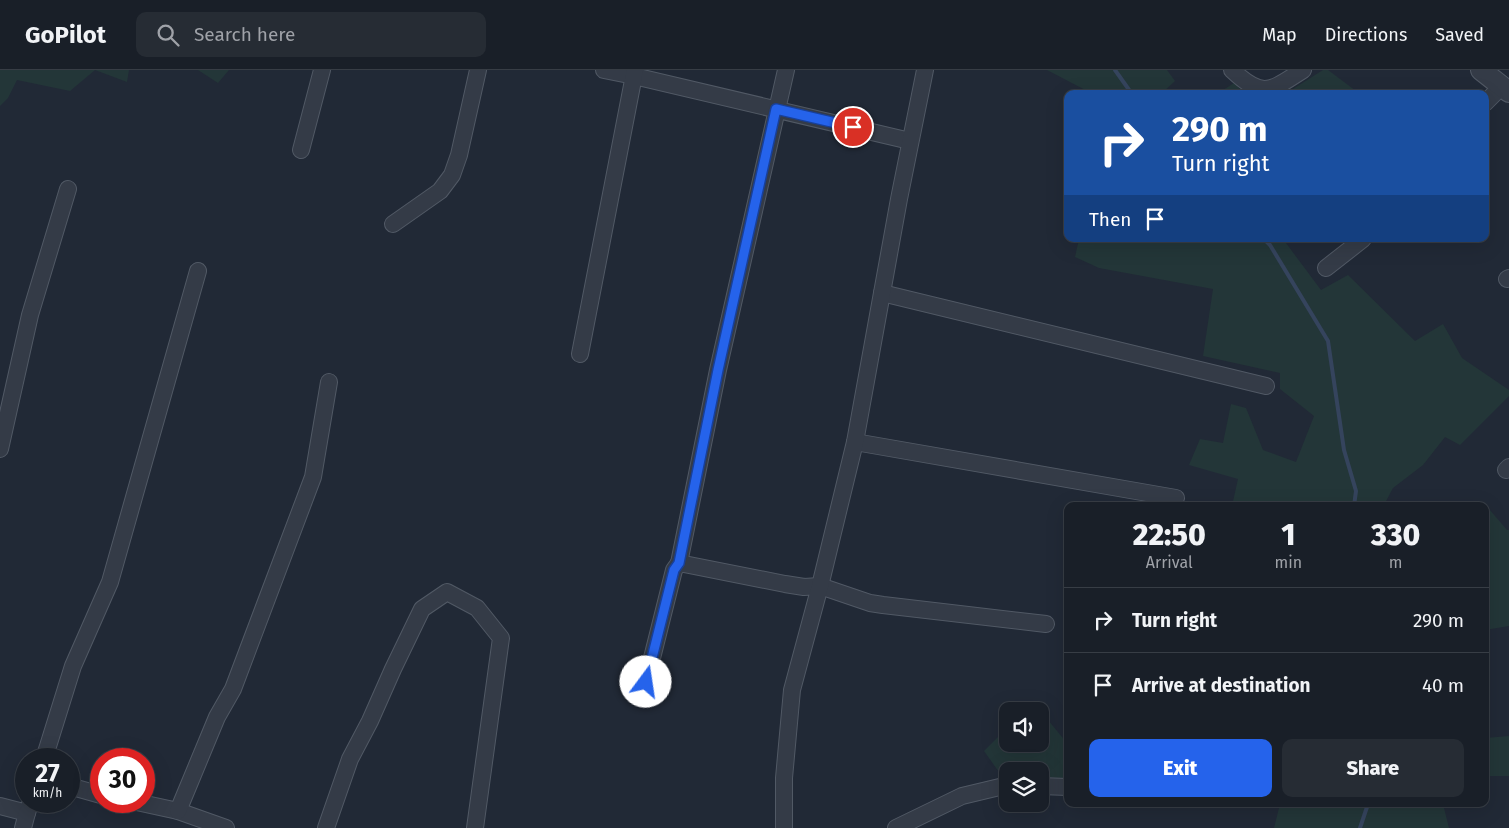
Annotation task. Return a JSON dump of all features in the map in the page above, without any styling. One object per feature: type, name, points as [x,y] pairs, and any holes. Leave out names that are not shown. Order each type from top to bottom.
[{"type":"street","points":[[301,150],[322,70]]},
{"type":"street","points":[[392,224],[440,191],[452,175],[459,155],[478,70]]},
{"type":"street","points":[[604,70],[635,73],[910,141]]},
{"type":"street","points":[[646,682],[674,570],[679,563],[718,370],[786,70]]},
{"type":"street","points":[[784,828],[784,778],[792,690],[820,586],[855,442],[924,70]]},
{"type":"street","points":[[1232,70],[1258,89],[1267,90],[1303,70]]},
{"type":"street","points":[[1480,70],[1505,89],[1489,100]]},
{"type":"street","points":[[580,354],[635,73]]},
{"type":"street","points":[[0,449],[30,315],[68,189]]},
{"type":"street","points":[[1326,268],[1359,242]]},
{"type":"street","points":[[47,748],[72,666],[110,582],[198,271]]},
{"type":"street","points":[[882,294],[1266,386]]},
{"type":"street","points":[[178,811],[217,717],[233,689],[313,477],[329,382]]},
{"type":"street","points":[[855,442],[1176,498]]},
{"type":"street","points":[[679,563],[785,584],[804,587],[820,586],[870,603],[1046,624]]},
{"type":"street","points":[[326,828],[350,759],[370,721],[422,609],[447,592],[477,608],[501,638],[475,828]]},
{"type":"street","points":[[1049,786],[1064,787]]},
{"type":"street","points":[[896,828],[962,796],[999,787]]},
{"type":"street","points":[[0,806],[27,814]]},
{"type":"street","points":[[155,806],[178,811],[226,828]]},
{"type":"shaded area","points":[[0,70],[95,70],[70,91],[17,80],[8,98],[0,106]]},
{"type":"shaded area","points":[[95,70],[129,70],[127,82]]},
{"type":"shaded area","points":[[198,70],[229,70],[218,83]]},
{"type":"shaded area","points":[[1047,70],[1167,70],[1175,81],[1165,90],[1085,90]]},
{"type":"shaded area","points":[[1323,70],[1328,70],[1355,90],[1291,90]]},
{"type":"shaded area","points":[[1234,83],[1241,90],[1223,90]]},
{"type":"shaded area","points":[[1078,242],[1285,242],[1321,290],[1348,275],[1415,341],[1443,324],[1462,358],[1509,390],[1509,396],[1460,445],[1445,437],[1423,465],[1393,488],[1386,502],[1233,502],[1238,479],[1189,465],[1200,439],[1223,443],[1231,404],[1246,408],[1263,450],[1296,462],[1314,416],[1280,389],[1280,373],[1203,356],[1213,289],[1099,268],[1075,257]]},
{"type":"shaded area","points":[[1489,509],[1509,530],[1509,626],[1489,629]]},
{"type":"shaded area","points":[[1049,721],[1064,739],[1064,778],[1049,777],[1049,762],[999,762],[999,772],[984,751],[999,736],[999,752],[1049,752]]},
{"type":"shaded area","points":[[1509,736],[1509,776],[1489,776],[1489,738]]},
{"type":"shaded area","points":[[1279,807],[1444,807],[1449,828],[1274,828]]},
{"type":"waterway","points":[[1115,70],[1129,90]]},
{"type":"waterway","points":[[1267,242],[1328,341],[1344,450],[1356,491],[1355,502]]},
{"type":"waterway","points":[[1360,828],[1367,807]]},
{"type":"route","points":[[646,682],[674,570],[679,563],[718,370],[776,109],[853,127]]}]
